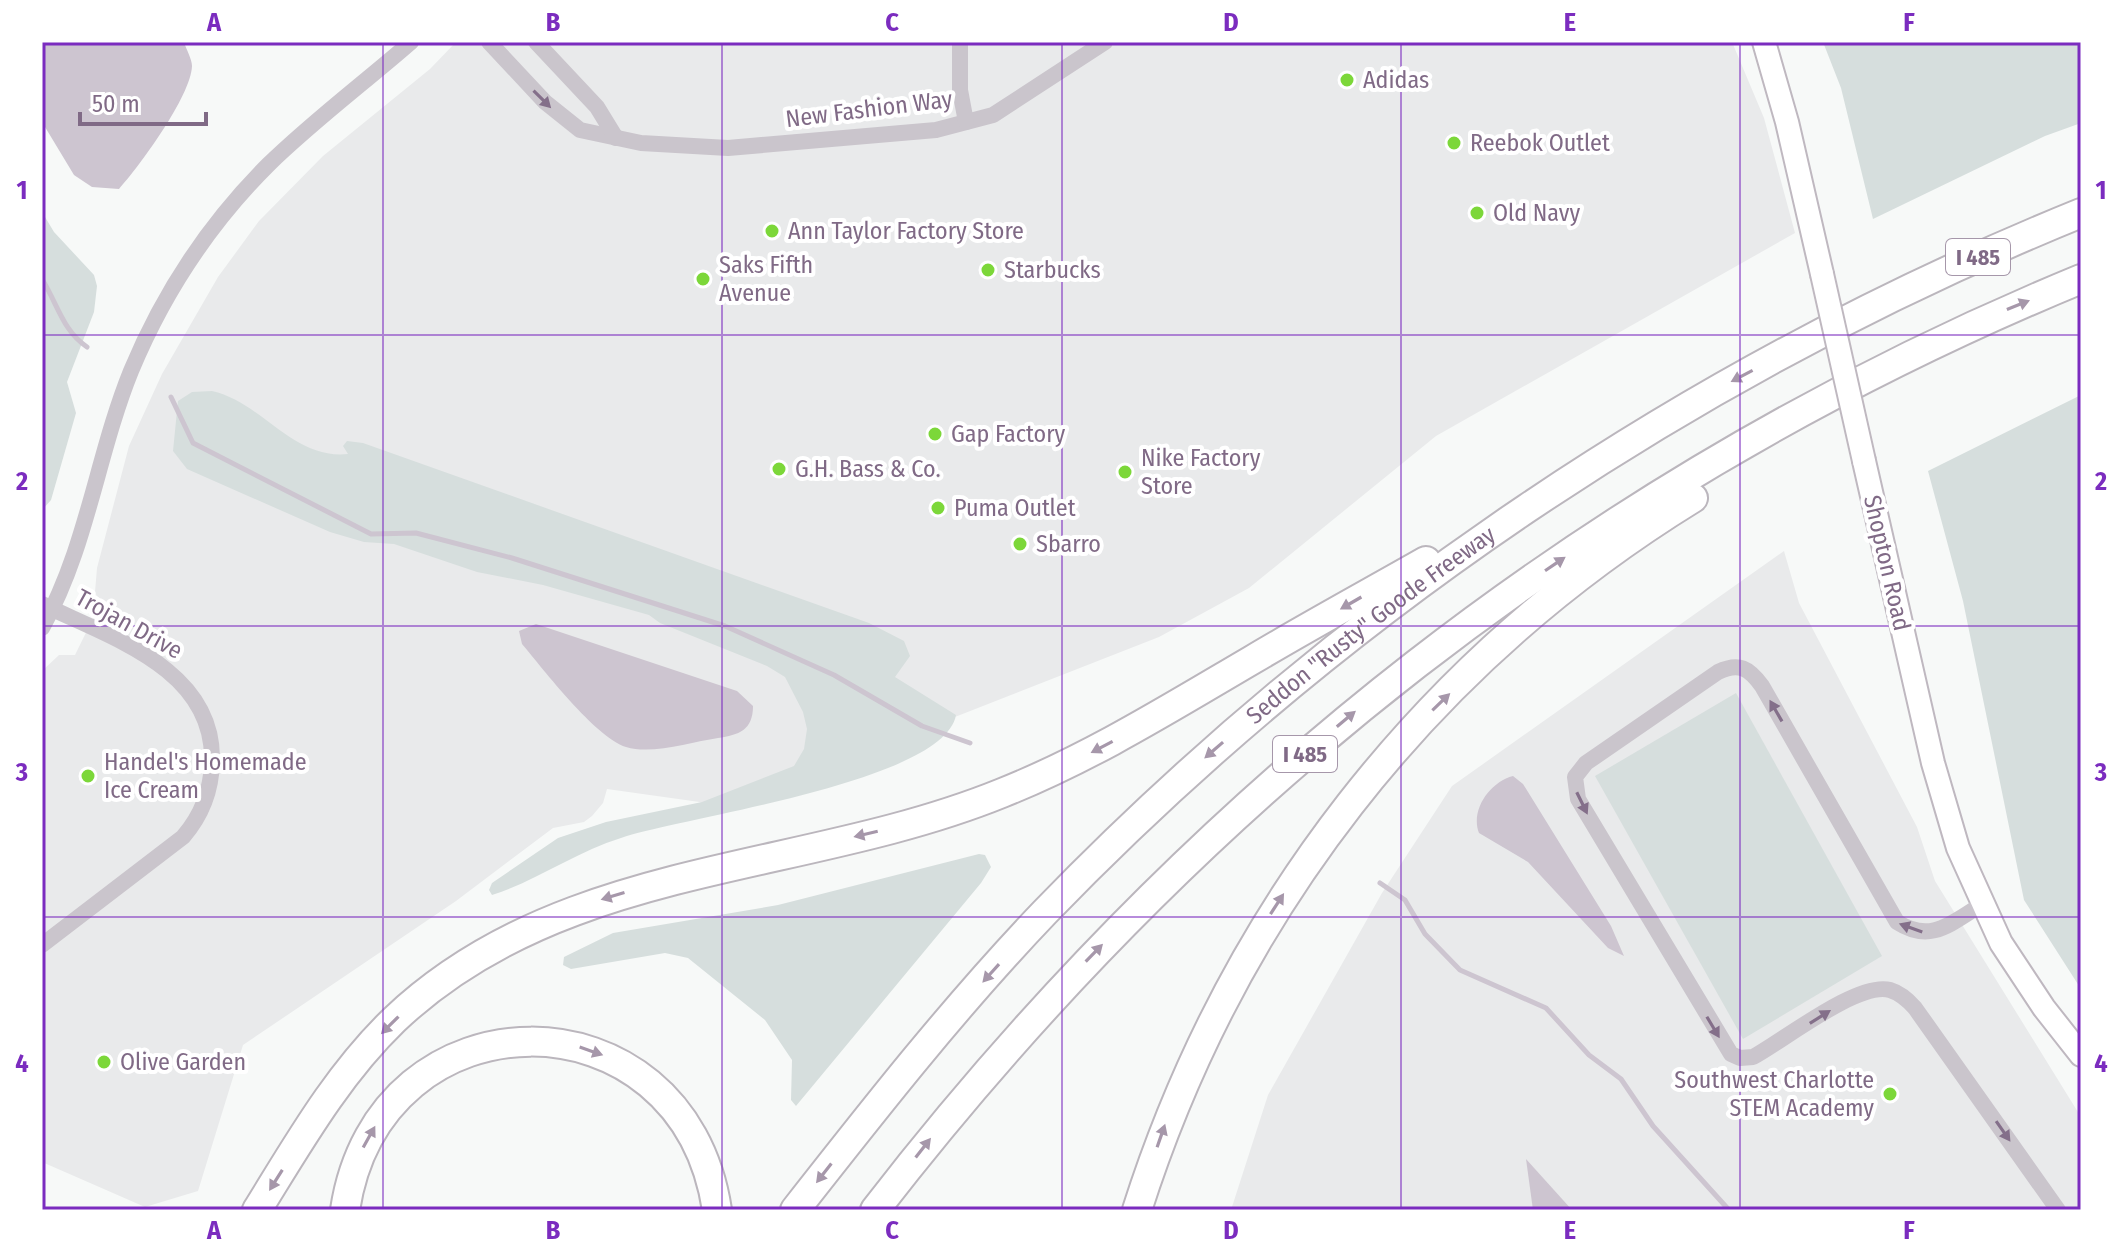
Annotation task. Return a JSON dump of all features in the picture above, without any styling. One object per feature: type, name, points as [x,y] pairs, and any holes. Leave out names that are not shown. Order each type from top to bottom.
[{"type":"highway","name":"Seddon \"Rusty\" Goode Freeway","points":[[795,1210],[878,1104],[1044,913],[1186,775],[1251,718],[1426,578],[1565,482],[1721,386],[1934,276],[2081,213]]},
{"type":"highway","name":"I 485","points":[[875,1210],[1020,1031],[1090,956],[1256,795],[1458,631],[1672,489],[1863,378],[1985,319],[2081,279]]},
{"type":"highway","points":[[1137,1210],[1166,1123],[1206,1031],[1259,934],[1346,809],[1434,708],[1537,612],[1668,513],[1985,319]]},
{"type":"highway","points":[[257,1210],[324,1103],[360,1057],[395,1020],[431,990],[501,943],[533,926],[602,899],[885,830],[998,795],[1047,775],[1158,717],[1565,482]]},
{"type":"highway","points":[[345,1210],[350,1182],[369,1135],[405,1090],[427,1071],[476,1048],[506,1041],[539,1040],[596,1052],[622,1064],[664,1094],[696,1140],[707,1165],[717,1210]]},
{"type":"street","points":[[42,628],[47,607],[78,547],[131,371],[181,273],[208,235],[268,165],[411,42]]},
{"type":"street","name":"New Fashion Way","points":[[489,42],[558,114],[580,130],[663,146],[728,148],[936,130],[993,115],[1105,42]]},
{"type":"street","points":[[536,42],[603,115],[616,138]]},
{"type":"street","points":[[960,42],[960,90],[966,122]]},
{"type":"street","name":"Shopton Road","points":[[1764,42],[1787,122],[1933,763],[1958,848],[1981,905],[2027,982],[2081,1055]]},
{"type":"street","name":"Trojan Drive","points":[[42,945],[183,837],[203,807],[212,764],[204,717],[178,678],[155,661],[47,607]]},
{"type":"street","points":[[1981,905],[1933,932],[1921,934],[1897,922],[1762,686],[1743,667],[1732,665],[1718,672],[1586,763],[1575,777],[1578,799],[1731,1054],[1740,1058],[1753,1057],[1856,996],[1889,989],[1904,997],[1924,1020],[2058,1210]]},
{"type":"shaded area","points":[[42,42],[184,42],[192,66],[183,95],[151,148],[119,189],[92,187],[74,175],[42,122]]},
{"type":"shaded area","points":[[456,42],[1732,42],[1764,118],[1795,233],[1436,436],[1249,588],[1159,637],[728,806],[607,789],[603,803],[584,822],[553,828],[456,901],[243,1045],[198,1191],[145,1207],[42,1162],[42,671],[59,655],[75,655],[100,604],[95,592],[97,568],[129,446],[162,374],[218,277],[259,221],[323,156],[430,69]]},
{"type":"shaded area","points":[[1823,42],[2081,42],[2081,123],[2045,136],[1873,219],[1841,88]]},
{"type":"shaded area","points":[[42,212],[54,232],[94,275],[97,286],[94,312],[67,382],[76,413],[51,500],[42,510]]},
{"type":"shaded area","points":[[212,391],[247,406],[294,440],[311,448],[348,454],[343,446],[347,441],[363,443],[869,623],[904,641],[910,656],[895,677],[956,715],[941,739],[907,760],[861,778],[752,808],[621,838],[492,895],[489,890],[492,883],[558,838],[606,822],[702,802],[794,766],[804,749],[807,729],[803,712],[785,677],[767,666],[660,623],[649,615],[543,585],[477,572],[394,544],[364,542],[330,532],[187,469],[173,451],[178,401],[192,392]]},
{"type":"shaded area","points":[[2081,395],[2081,989],[2024,900],[1963,601],[1928,471]]},
{"type":"shaded area","points":[[1784,551],[1799,603],[1917,827],[1935,881],[2081,1117],[2081,1210],[1231,1210],[1268,1095],[1382,893],[1452,786]]},
{"type":"shaded area","points":[[536,624],[737,691],[753,706],[750,721],[743,730],[726,737],[659,749],[626,747],[585,717],[522,644],[519,631]]},
{"type":"shaded area","points":[[1736,693],[1882,956],[1743,1039],[1595,776]]},
{"type":"shaded area","points":[[1513,776],[1523,784],[1611,926],[1624,956],[1608,948],[1528,862],[1479,833],[1477,815],[1484,798],[1497,784]]},
{"type":"shaded area","points":[[985,855],[991,867],[981,883],[796,1106],[791,1100],[792,1060],[765,1020],[688,958],[665,953],[571,969],[563,965],[564,957],[613,933],[778,905]]},
{"type":"shaded area","points":[[1526,1159],[1572,1210],[1533,1210]]},
{"type":"waterway","points":[[42,279],[66,325],[87,347]]},
{"type":"waterway","points":[[171,397],[193,443],[371,534],[416,533],[512,558],[725,626],[834,675],[922,726],[970,743]]},
{"type":"waterway","points":[[1380,883],[1405,900],[1425,934],[1460,970],[1546,1008],[1589,1055],[1621,1079],[1653,1126],[1729,1210]]},
{"type":"place","name":"Adidas","points":[[1347,80]]},
{"type":"place","name":"Reebok Outlet","points":[[1454,143]]},
{"type":"place","name":"Old Navy","points":[[1477,213]]},
{"type":"place","name":"Ann Taylor Factory Store","points":[[772,231]]},
{"type":"place","name":"Starbucks","points":[[988,270]]},
{"type":"place","name":"Saks Fifth Avenue","points":[[703,279]]},
{"type":"place","name":"Gap Factory","points":[[935,434]]},
{"type":"place","name":"G.H. Bass & Co.","points":[[779,469]]},
{"type":"place","name":"Nike Factory Store","points":[[1125,472]]},
{"type":"place","name":"Puma Outlet","points":[[938,508]]},
{"type":"place","name":"Sbarro","points":[[1020,544]]},
{"type":"place","name":"Handel's Homemade Ice Cream","points":[[88,776]]},
{"type":"place","name":"Olive Garden","points":[[104,1062]]},
{"type":"place","name":"Southwest Charlotte STEM Academy","points":[[1890,1094]]}]
